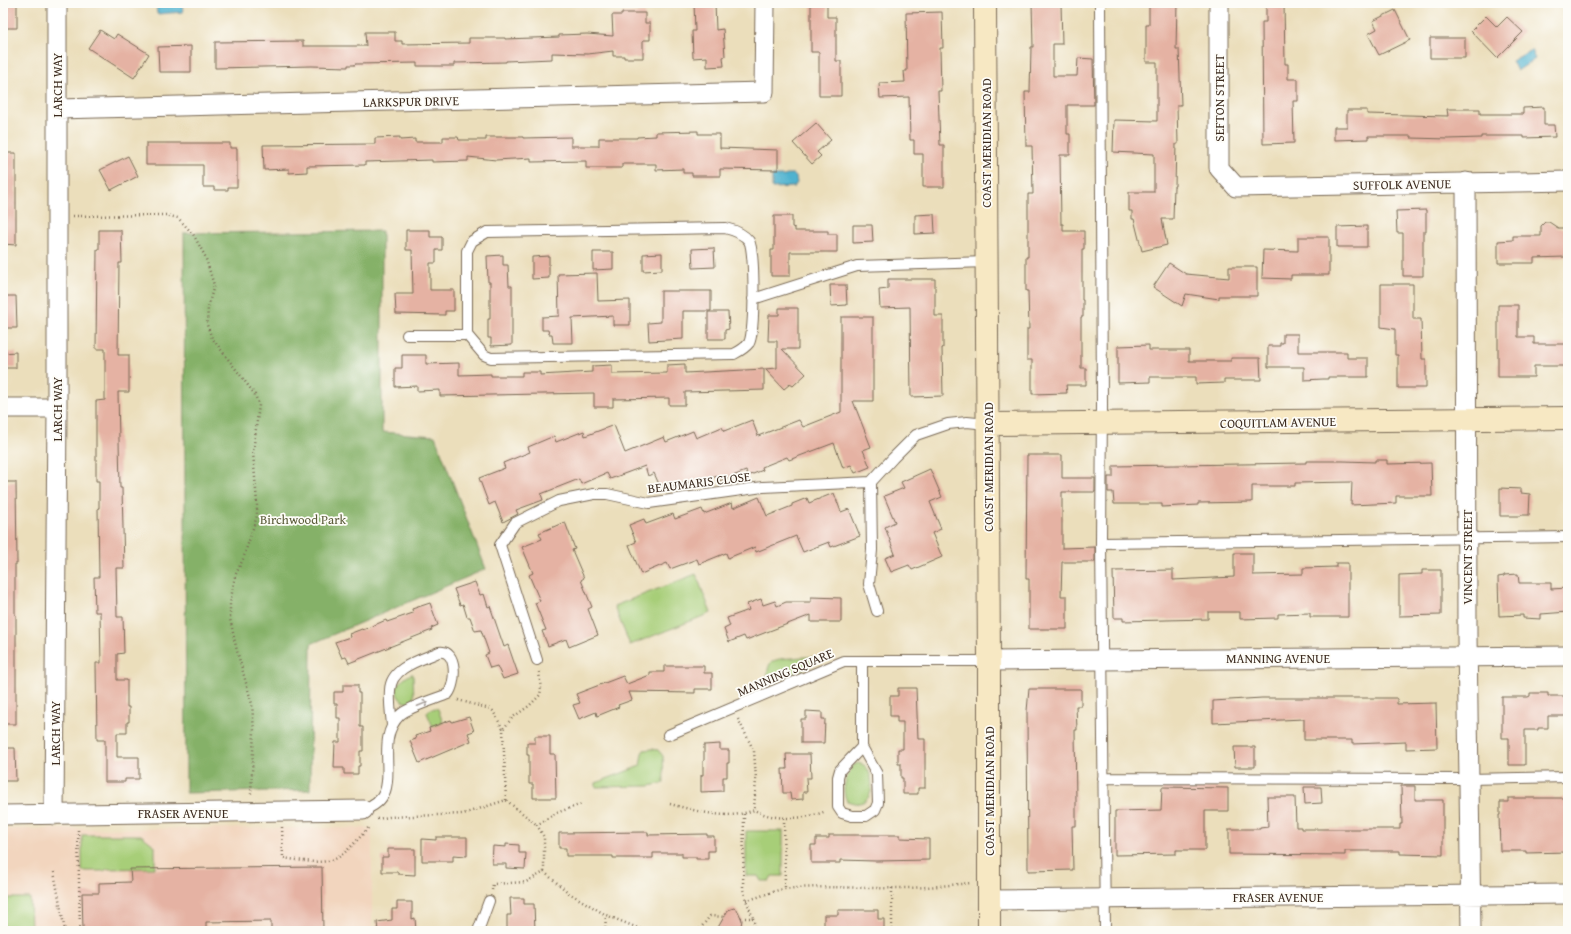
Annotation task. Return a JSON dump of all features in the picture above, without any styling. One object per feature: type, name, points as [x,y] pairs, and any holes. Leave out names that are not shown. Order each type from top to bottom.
[{"type":"main road","name":"COAST MERIDIAN ROAD","points":[[985,3],[989,931]]},
{"type":"main road","name":"COQUITLAM AVENUE","points":[[987,424],[1568,418]]},
{"type":"street","name":"LARCH WAY","points":[[54,815],[57,408],[57,3]]},
{"type":"street","name":"LARKSPUR DRIVE","points":[[57,109],[764,92],[765,3]]},
{"type":"street","name":"SEFTON STREET","points":[[1219,3],[1219,168],[1236,187]]},
{"type":"street","name":"SUFFOLK AVENUE","points":[[1236,187],[1568,181]]},
{"type":"street","name":"VINCENT STREET","points":[[1466,182],[1467,656],[1471,931]]},
{"type":"street","points":[[3,408],[57,408]]},
{"type":"street","name":"MANNING AVENUE","points":[[989,661],[1568,656]]},
{"type":"street","name":"FRASER AVENUE","points":[[3,815],[282,812],[370,818]]},
{"type":"street","name":"FRASER AVENUE","points":[[989,890],[1104,898],[1568,894]]},
{"type":"lane","points":[[1100,3],[1101,543],[1103,659],[1102,778],[1105,931]]},
{"type":"lane","points":[[725,228],[734,230],[742,235],[752,248],[753,299],[752,333],[749,342],[744,348],[734,354],[491,358],[484,355],[467,335],[467,251],[472,241],[487,232],[725,228]]},
{"type":"lane","points":[[753,299],[857,266],[987,262]]},
{"type":"lane","points":[[407,335],[467,335]]},
{"type":"lane","points":[[877,611],[869,584],[872,550],[872,482],[916,435],[948,424],[967,422],[987,424]]},
{"type":"lane","name":"BEAUMARIS CLOSE","points":[[537,660],[500,545],[515,524],[559,501],[594,494],[607,494],[641,502],[654,503],[763,487],[872,482]]},
{"type":"lane","points":[[1101,543],[1568,537]]},
{"type":"lane","points":[[370,818],[373,808],[380,802],[385,794],[387,780],[387,737],[392,725],[401,714],[448,694],[452,686],[454,670],[450,656],[444,651],[400,670],[391,682],[392,725]]},
{"type":"lane","name":"MANNING SQUARE","points":[[668,735],[844,661],[989,661]]},
{"type":"lane","points":[[862,661],[862,746],[877,774],[878,803],[875,810],[866,816],[852,816],[842,813],[838,806],[838,777],[840,770],[862,746]]},
{"type":"lane","points":[[1102,778],[1568,778]]},
{"type":"lane","points":[[478,931],[489,901]]},
{"type":"path","points":[[57,215],[166,215],[178,218],[193,234],[205,256],[214,286],[208,307],[207,325],[212,338],[255,395],[259,405],[253,452],[257,516],[248,546],[236,576],[230,604],[230,619],[237,651],[252,704],[254,731],[250,813]]},
{"type":"path","points":[[503,729],[513,717],[533,703],[540,695],[541,689],[537,660]]},
{"type":"path","points":[[448,694],[455,699],[490,709],[493,711],[503,729],[506,800],[537,825],[544,837],[544,872]]},
{"type":"path","points":[[733,708],[754,751],[756,779],[754,810]]},
{"type":"path","points":[[282,812],[283,858],[319,861],[336,858],[359,838],[370,818],[376,819],[389,817],[463,814],[506,800]]},
{"type":"path","points":[[537,825],[556,813],[582,804]]},
{"type":"path","points":[[670,804],[705,813],[744,814],[754,810],[767,816],[784,818],[813,817],[838,806]]},
{"type":"path","points":[[744,814],[743,889],[756,931]]},
{"type":"path","points":[[784,818],[785,889]]},
{"type":"path","points":[[78,827],[80,931]]},
{"type":"path","points":[[54,872],[65,931]]},
{"type":"path","points":[[489,901],[493,884],[526,882],[544,872]]},
{"type":"path","points":[[544,872],[569,892],[606,915],[646,931]]},
{"type":"path","points":[[746,900],[758,898],[769,893],[785,889],[826,887],[989,890]]},
{"type":"path","points":[[892,888],[892,931]]},
{"type":"path","points":[[605,931],[606,915]]},
{"type":"path","points":[[668,931],[700,930],[710,916],[725,917]]},
{"type":"path","points":[[741,918],[753,918]]},
{"type":"shaded area","points":[[372,828],[372,931],[3,931],[3,829]]},
{"type":"green space","name":"Birchwood Park","points":[[382,231],[382,432],[435,436],[486,569],[311,644],[310,790],[186,793],[184,233]]},
{"type":"green space","points":[[696,574],[711,613],[630,645],[614,606]]},
{"type":"green space","points":[[800,657],[815,657],[818,660],[816,663],[776,682],[773,683],[768,679],[769,667],[773,661]]},
{"type":"green space","points":[[413,674],[414,702],[408,703],[399,698],[397,688],[405,678]]},
{"type":"green space","points":[[435,708],[438,709],[443,723],[433,727],[427,713],[429,710]]},
{"type":"green space","points":[[644,750],[658,750],[663,756],[664,783],[649,786],[596,787],[596,783],[640,766],[642,753]]},
{"type":"green space","points":[[858,763],[864,765],[867,769],[870,774],[872,786],[871,792],[865,801],[856,803],[847,801],[844,787],[852,766]]},
{"type":"green space","points":[[746,831],[783,831],[783,876],[772,876],[769,881],[761,881],[758,876],[746,876]]},
{"type":"green space","points":[[82,835],[141,835],[155,846],[155,868],[82,871]]},
{"type":"green space","points":[[3,898],[30,898],[31,931],[3,931]]},
{"type":"water","points":[[156,3],[182,3],[183,12],[157,14]]},
{"type":"water","points":[[1531,50],[1535,59],[1517,71],[1512,61]]},
{"type":"water","points":[[788,174],[793,174],[796,177],[797,183],[794,187],[772,188],[772,176],[785,176]]},
{"type":"building","points":[[3,3],[17,3],[17,28],[3,28]]},
{"type":"building","points":[[694,3],[715,3],[716,30],[723,29],[725,56],[723,57],[724,66],[707,67],[707,57],[693,58],[692,31],[695,31]]},
{"type":"building","points":[[811,3],[827,3],[827,17],[836,17],[836,61],[841,61],[841,96],[819,96],[819,52],[811,52]]},
{"type":"building","points":[[1032,3],[1061,3],[1062,44],[1053,44],[1053,76],[1077,76],[1078,58],[1093,59],[1094,105],[1067,105],[1067,134],[1070,134],[1070,155],[1060,155],[1061,224],[1063,224],[1063,231],[1084,231],[1084,249],[1082,249],[1083,317],[1081,317],[1081,368],[1086,368],[1086,385],[1066,385],[1067,393],[1032,394],[1032,360],[1027,360],[1027,329],[1029,329],[1028,291],[1026,291],[1026,257],[1028,257],[1028,194],[1033,194],[1032,146],[1026,146],[1025,92],[1030,92],[1031,47],[1033,47]]},
{"type":"building","points":[[1149,3],[1177,3],[1176,49],[1179,49],[1181,105],[1177,105],[1178,144],[1176,144],[1173,219],[1162,219],[1167,245],[1142,251],[1134,219],[1132,219],[1132,211],[1129,211],[1129,192],[1154,192],[1154,154],[1113,152],[1114,120],[1157,121],[1157,62],[1146,62],[1146,25],[1149,25]]},
{"type":"building","points":[[1266,3],[1284,3],[1285,64],[1288,64],[1288,79],[1298,79],[1298,101],[1293,101],[1294,143],[1263,144],[1262,22],[1266,22]]},
{"type":"building","points":[[1395,10],[1410,40],[1379,55],[1368,34],[1377,29],[1373,21]]},
{"type":"building","points":[[942,12],[943,48],[940,48],[941,91],[938,91],[940,145],[944,145],[944,187],[923,187],[923,154],[914,154],[914,140],[910,140],[909,97],[880,98],[879,83],[905,82],[904,71],[907,71],[906,13]]},
{"type":"building","points":[[622,13],[645,13],[645,23],[650,23],[650,40],[643,40],[643,58],[624,58],[624,56],[613,56],[613,51],[588,54],[552,53],[552,59],[454,63],[454,66],[417,66],[417,63],[355,64],[348,65],[348,67],[312,66],[215,68],[215,42],[303,41],[303,46],[366,46],[365,32],[395,32],[395,41],[402,41],[402,44],[469,43],[469,38],[505,39],[559,37],[559,35],[587,34],[613,36],[612,15],[622,15]]},
{"type":"building","points":[[1486,16],[1497,27],[1507,17],[1523,32],[1497,58],[1471,31]]},
{"type":"building","points":[[100,30],[114,39],[117,34],[149,54],[134,78],[88,48]]},
{"type":"building","points":[[1430,38],[1465,38],[1465,58],[1430,58]]},
{"type":"building","points":[[191,46],[191,72],[159,72],[158,47]]},
{"type":"building","points":[[1544,107],[1544,125],[1554,125],[1555,137],[1524,138],[1524,136],[1481,136],[1481,138],[1448,139],[1411,138],[1411,136],[1368,136],[1368,139],[1334,140],[1334,127],[1347,127],[1347,110],[1367,110],[1367,114],[1448,116],[1447,109],[1480,109],[1480,114],[1523,114],[1523,108]]},
{"type":"building","points":[[816,123],[831,140],[817,152],[821,156],[812,164],[793,143]]},
{"type":"building","points":[[698,131],[698,134],[720,134],[720,148],[778,150],[778,170],[720,169],[720,176],[692,176],[692,173],[683,173],[683,169],[656,170],[656,164],[622,164],[622,168],[586,168],[586,161],[531,162],[531,158],[496,160],[468,157],[468,161],[432,162],[432,160],[365,162],[365,165],[307,166],[307,172],[289,173],[289,169],[264,170],[263,145],[375,144],[375,138],[400,137],[400,140],[415,139],[415,142],[443,142],[443,137],[458,137],[459,140],[486,140],[486,137],[571,137],[571,146],[599,146],[599,138],[637,138],[656,136],[656,132]]},
{"type":"building","points":[[146,143],[230,143],[230,148],[237,148],[237,187],[228,187],[228,190],[214,190],[214,187],[203,187],[203,165],[146,165]]},
{"type":"building","points":[[3,153],[16,153],[16,245],[3,244]]},
{"type":"building","points":[[128,156],[138,176],[111,190],[100,170]]},
{"type":"building","points":[[1426,210],[1426,232],[1423,232],[1423,276],[1403,276],[1403,233],[1397,233],[1396,211]]},
{"type":"building","points":[[934,214],[935,233],[915,234],[915,215]]},
{"type":"building","points":[[774,216],[792,216],[792,227],[795,228],[795,231],[828,231],[828,234],[837,234],[837,252],[790,252],[790,276],[771,276],[771,250],[774,250]]},
{"type":"building","points":[[1545,222],[1549,222],[1558,228],[1568,228],[1568,253],[1565,253],[1565,257],[1534,258],[1534,263],[1498,263],[1498,241],[1513,240],[1513,236],[1541,236],[1541,226]]},
{"type":"building","points":[[853,225],[872,225],[873,242],[853,243]]},
{"type":"building","points":[[1367,226],[1367,247],[1337,247],[1337,227]]},
{"type":"building","points":[[99,230],[121,230],[122,263],[119,263],[118,355],[129,355],[129,392],[118,392],[120,488],[122,488],[124,568],[116,568],[117,617],[123,617],[124,653],[117,654],[117,680],[127,680],[127,707],[129,707],[129,722],[127,722],[127,733],[117,733],[117,757],[139,757],[139,779],[125,779],[125,782],[105,782],[105,740],[97,740],[96,663],[101,663],[100,612],[95,612],[94,577],[99,577],[99,481],[96,481],[96,401],[105,400],[105,349],[96,349],[97,249],[99,249]]},
{"type":"building","points":[[406,230],[430,230],[430,237],[442,237],[442,250],[436,250],[436,263],[430,263],[430,290],[454,290],[454,311],[445,311],[445,315],[396,314],[395,294],[413,294],[412,250],[406,250]]},
{"type":"building","points":[[1298,237],[1329,237],[1329,275],[1291,275],[1291,279],[1262,278],[1263,250],[1298,251]]},
{"type":"building","points":[[714,248],[715,267],[693,268],[692,249]]},
{"type":"building","points":[[593,252],[613,252],[613,269],[593,270]]},
{"type":"building","points":[[662,253],[662,270],[643,271],[643,254]]},
{"type":"building","points":[[503,255],[503,265],[508,265],[509,286],[512,286],[512,345],[491,346],[491,338],[488,338],[488,319],[490,319],[490,282],[488,282],[487,256]]},
{"type":"building","points":[[549,256],[549,278],[532,279],[532,257]]},
{"type":"building","points":[[1169,263],[1186,274],[1229,278],[1229,267],[1257,267],[1257,296],[1219,296],[1219,299],[1186,294],[1182,306],[1153,287]]},
{"type":"building","points":[[597,273],[598,301],[630,300],[630,325],[613,325],[613,316],[572,318],[573,343],[553,343],[552,334],[549,334],[548,330],[542,330],[542,317],[559,316],[558,274]]},
{"type":"building","points":[[888,279],[935,279],[935,316],[943,316],[943,396],[911,397],[910,307],[880,308],[879,290],[888,289]]},
{"type":"building","points":[[1381,284],[1413,284],[1413,319],[1421,319],[1422,359],[1426,359],[1426,388],[1398,388],[1398,355],[1395,355],[1395,329],[1381,327]]},
{"type":"building","points":[[830,285],[846,285],[847,305],[831,306]]},
{"type":"building","points":[[661,291],[711,291],[711,311],[683,311],[683,339],[649,341],[648,323],[661,322]]},
{"type":"building","points":[[3,296],[16,296],[17,328],[3,328]]},
{"type":"building","points":[[1498,305],[1518,305],[1518,337],[1534,337],[1534,344],[1568,344],[1568,366],[1534,366],[1534,377],[1498,377]]},
{"type":"building","points":[[779,308],[798,308],[798,349],[782,349],[806,374],[793,386],[790,384],[784,389],[765,369],[777,368],[777,341],[768,341],[769,315],[779,315]]},
{"type":"building","points":[[708,312],[728,312],[729,329],[725,330],[725,339],[708,339]]},
{"type":"building","points":[[841,317],[873,317],[873,401],[853,401],[871,447],[863,450],[870,467],[855,473],[851,465],[843,468],[834,443],[789,460],[787,457],[762,467],[763,470],[748,476],[746,471],[719,481],[717,476],[690,487],[688,481],[662,491],[654,473],[648,476],[645,466],[610,479],[607,473],[581,484],[579,479],[541,494],[543,500],[516,510],[518,514],[503,522],[495,502],[489,505],[479,478],[505,468],[503,463],[530,452],[528,447],[554,436],[556,442],[584,431],[585,436],[614,425],[625,453],[664,437],[666,442],[693,431],[696,438],[722,427],[724,431],[752,420],[758,436],[799,420],[803,427],[841,412]]},
{"type":"building","points":[[1283,334],[1298,334],[1298,352],[1347,352],[1347,358],[1368,358],[1368,377],[1328,377],[1328,379],[1304,380],[1304,367],[1268,367],[1268,346],[1280,346],[1280,343],[1283,343]]},
{"type":"building","points":[[1149,345],[1149,350],[1189,350],[1189,361],[1231,361],[1231,358],[1260,358],[1261,380],[1224,380],[1224,383],[1196,384],[1196,377],[1150,377],[1150,382],[1118,383],[1118,346]]},
{"type":"building","points":[[16,352],[16,368],[3,368],[3,353]]},
{"type":"building","points":[[402,355],[426,355],[426,364],[459,363],[459,375],[491,374],[491,376],[522,376],[522,372],[540,372],[540,375],[592,372],[592,366],[612,365],[612,374],[667,373],[667,365],[685,364],[685,373],[764,369],[764,390],[685,392],[685,405],[669,405],[669,398],[613,399],[613,407],[594,407],[594,393],[440,396],[440,390],[417,391],[417,386],[395,387],[395,368],[402,368]]},
{"type":"building","points":[[1027,455],[1062,455],[1062,478],[1095,478],[1095,492],[1062,492],[1062,548],[1095,547],[1095,562],[1062,562],[1061,596],[1067,596],[1067,629],[1029,629],[1029,579],[1026,579]]},
{"type":"building","points":[[1375,460],[1387,460],[1387,464],[1431,463],[1432,496],[1396,496],[1396,503],[1351,505],[1352,482],[1295,483],[1295,486],[1252,486],[1252,502],[1198,503],[1198,505],[1162,507],[1162,504],[1114,504],[1113,492],[1108,492],[1108,477],[1113,477],[1113,466],[1306,463],[1306,461],[1375,462]]},
{"type":"building","points":[[930,469],[942,497],[930,502],[941,529],[932,533],[942,557],[912,570],[909,565],[891,572],[885,558],[895,554],[885,527],[895,522],[884,496],[904,488],[901,482]]},
{"type":"building","points":[[3,482],[16,482],[16,724],[3,724]]},
{"type":"building","points":[[1500,488],[1521,489],[1521,493],[1530,494],[1529,515],[1500,516]]},
{"type":"building","points":[[834,493],[841,512],[849,509],[860,536],[831,547],[829,542],[803,552],[796,536],[756,552],[755,547],[728,558],[726,553],[699,564],[697,559],[670,569],[667,563],[641,574],[629,545],[636,542],[629,525],[644,519],[646,524],[673,514],[675,519],[702,509],[704,514],[732,503],[733,508],[759,497],[767,516],[807,498],[809,503]]},
{"type":"building","points":[[565,522],[575,549],[572,550],[584,578],[581,580],[592,607],[588,609],[598,635],[569,647],[566,639],[548,646],[542,631],[546,630],[535,603],[540,601],[529,575],[533,573],[522,547],[542,539],[539,533]]},
{"type":"building","points":[[1234,553],[1253,553],[1253,575],[1303,574],[1303,568],[1336,567],[1336,563],[1348,563],[1348,617],[1310,617],[1310,613],[1278,614],[1278,618],[1240,619],[1240,612],[1208,612],[1208,619],[1123,621],[1123,618],[1114,618],[1113,571],[1173,570],[1173,580],[1234,577]]},
{"type":"building","points":[[1422,570],[1441,570],[1441,615],[1399,616],[1399,575],[1422,574]]},
{"type":"building","points":[[1518,574],[1519,583],[1551,583],[1551,589],[1568,588],[1568,612],[1541,614],[1541,619],[1523,618],[1523,615],[1499,616],[1498,577]]},
{"type":"building","points":[[475,582],[480,595],[484,594],[488,607],[490,606],[504,647],[508,645],[518,674],[503,679],[497,666],[490,668],[485,655],[489,653],[481,630],[475,631],[470,617],[467,617],[463,604],[460,605],[454,589]]},
{"type":"building","points":[[811,597],[841,598],[841,622],[811,622],[811,615],[746,640],[744,636],[729,642],[724,629],[730,626],[727,618],[749,610],[747,604],[761,599],[763,605],[775,601],[777,606],[786,602],[811,602]]},
{"type":"building","points":[[430,603],[438,625],[431,628],[432,630],[349,663],[346,657],[342,658],[335,642],[350,637],[349,634],[362,629],[363,630],[386,620],[387,622],[413,613],[412,609]]},
{"type":"building","points":[[664,666],[704,666],[704,673],[712,673],[712,689],[695,689],[695,693],[629,692],[632,700],[618,705],[619,707],[597,716],[596,712],[579,719],[573,705],[580,703],[576,694],[623,676],[627,684],[650,675],[650,672],[664,672]]},
{"type":"building","points":[[343,685],[358,685],[358,693],[360,693],[360,727],[363,727],[363,751],[360,751],[360,766],[358,766],[358,774],[344,774],[344,768],[334,768],[335,742],[340,742],[340,718],[337,718],[337,704],[334,704],[334,692],[343,692]]},
{"type":"building","points":[[898,688],[916,688],[918,739],[925,739],[925,788],[918,788],[918,794],[903,794],[903,778],[901,778],[901,764],[898,764],[898,749],[903,749],[903,722],[897,722],[897,716],[890,716],[890,696],[898,696]]},
{"type":"building","points":[[1029,689],[1081,689],[1081,706],[1076,706],[1076,826],[1072,826],[1073,870],[1028,871],[1027,711]]},
{"type":"building","points":[[1530,693],[1548,693],[1548,696],[1568,696],[1568,716],[1548,716],[1548,728],[1525,730],[1525,765],[1509,765],[1509,738],[1502,738],[1502,697],[1528,697],[1530,696]]},
{"type":"building","points":[[1262,698],[1397,698],[1397,704],[1436,703],[1437,748],[1406,749],[1406,742],[1352,744],[1352,740],[1304,740],[1304,719],[1213,723],[1213,701]]},
{"type":"building","points":[[806,711],[822,712],[822,719],[825,719],[824,743],[801,743],[801,719],[806,719]]},
{"type":"building","points":[[469,717],[474,731],[468,733],[471,741],[419,763],[410,741],[416,739],[415,736],[430,731],[429,728],[451,720],[452,722]]},
{"type":"building","points":[[535,736],[550,736],[550,754],[555,754],[556,798],[533,798],[533,784],[529,784],[529,755],[527,755],[527,743],[535,743]]},
{"type":"building","points":[[720,744],[720,750],[729,750],[727,777],[723,777],[723,791],[701,792],[704,745]]},
{"type":"building","points":[[1234,747],[1255,747],[1255,767],[1235,767]]},
{"type":"building","points":[[3,748],[15,748],[16,781],[3,781]]},
{"type":"building","points":[[786,754],[810,754],[811,778],[806,778],[807,792],[803,792],[803,799],[791,800],[790,793],[783,793],[782,769],[787,769]]},
{"type":"building","points":[[1401,786],[1415,786],[1415,800],[1443,800],[1443,855],[1400,854],[1400,851],[1345,851],[1345,855],[1229,854],[1229,829],[1260,829],[1268,827],[1267,797],[1295,797],[1296,827],[1301,827],[1301,829],[1400,829],[1400,824],[1402,824]]},
{"type":"building","points":[[1162,787],[1228,788],[1228,811],[1205,811],[1205,850],[1176,850],[1176,854],[1115,855],[1115,811],[1161,810]]},
{"type":"building","points":[[1304,787],[1321,787],[1322,803],[1305,804]]},
{"type":"building","points":[[1508,798],[1568,798],[1567,852],[1526,853],[1526,851],[1500,851],[1500,802],[1508,802]]},
{"type":"building","points":[[648,832],[648,835],[707,834],[707,836],[714,836],[714,851],[708,851],[708,859],[682,857],[682,853],[653,853],[653,858],[613,858],[613,856],[566,856],[566,848],[559,848],[559,833]]},
{"type":"building","points":[[829,835],[900,835],[900,838],[929,839],[929,860],[840,860],[840,863],[811,863],[811,845],[816,845],[816,838],[829,838]]},
{"type":"building","points":[[436,837],[467,837],[467,856],[453,855],[453,861],[422,861],[422,839],[436,840]]},
{"type":"building","points":[[506,844],[519,845],[519,853],[526,853],[525,869],[506,868],[506,864],[492,864],[493,846],[506,847]]},
{"type":"building","points":[[388,849],[415,849],[415,875],[398,874],[398,872],[382,872],[382,857],[388,857]]},
{"type":"building","points":[[322,867],[323,931],[271,931],[271,921],[206,922],[206,931],[108,931],[108,928],[83,929],[82,893],[99,893],[99,883],[131,882],[130,869]]},
{"type":"building","points":[[510,898],[524,898],[524,904],[534,904],[535,931],[507,931],[507,915],[511,915]]},
{"type":"building","points":[[397,902],[412,902],[412,919],[415,918],[416,931],[378,931],[377,922],[392,920],[392,909],[397,909]]},
{"type":"building","points":[[734,908],[738,911],[742,920],[740,931],[716,931],[728,910]]},
{"type":"building","points":[[838,910],[878,910],[878,919],[884,919],[884,931],[824,931],[824,915],[838,915]]}]
